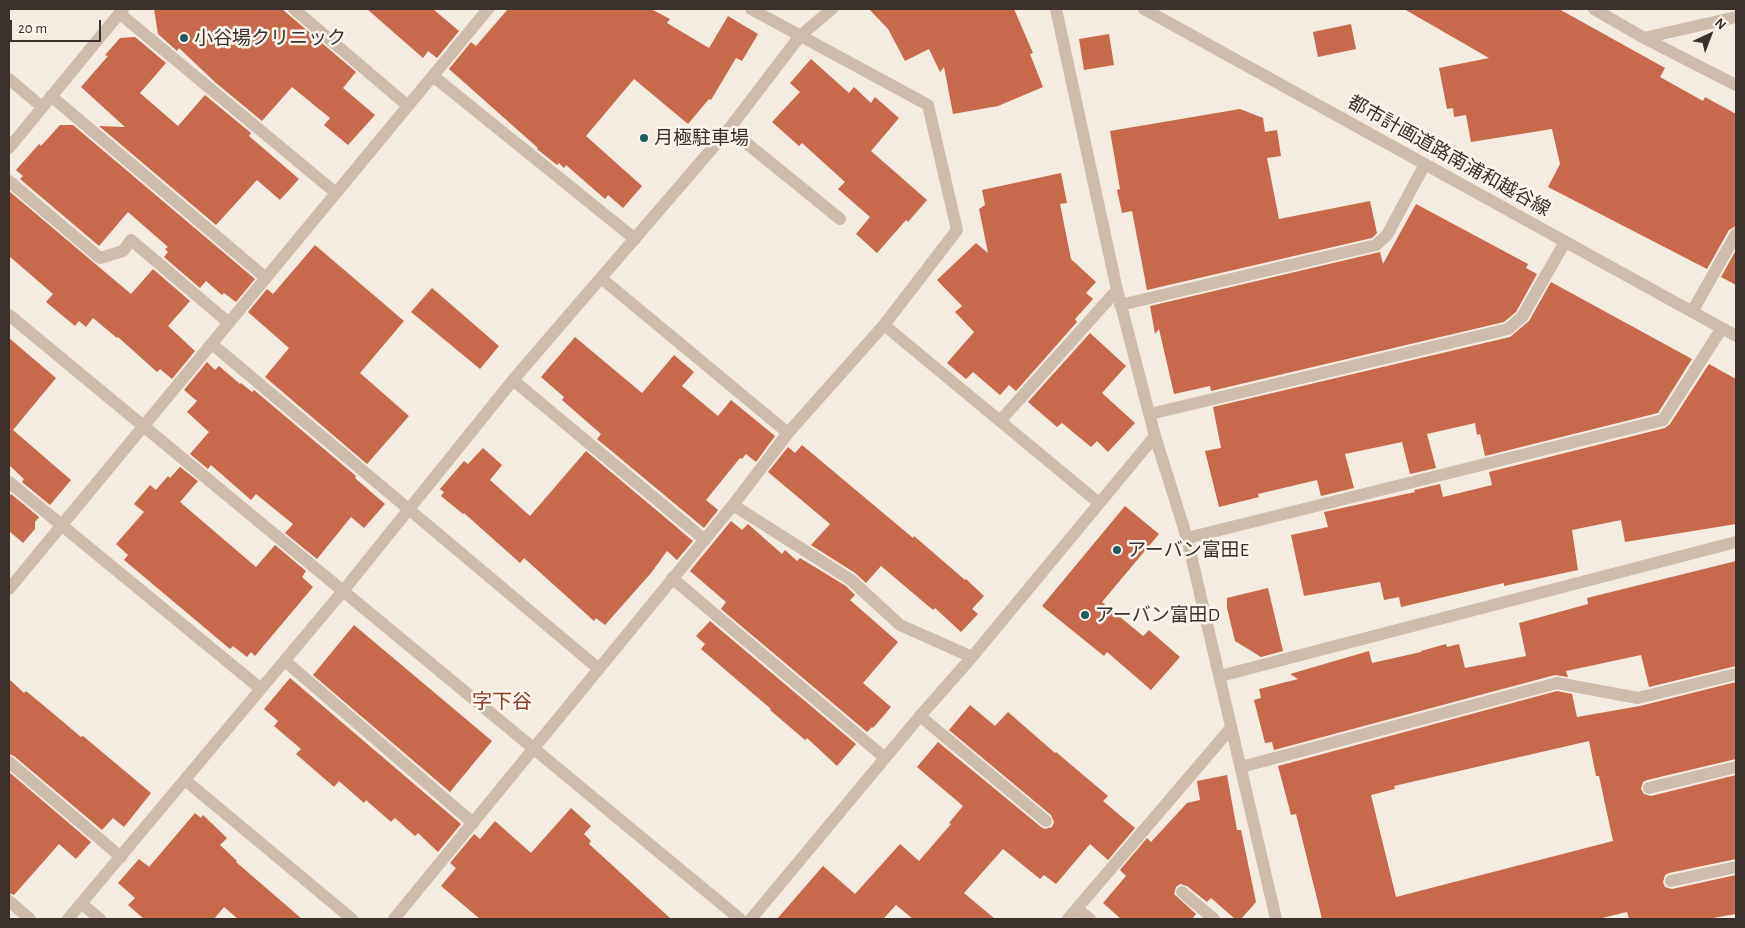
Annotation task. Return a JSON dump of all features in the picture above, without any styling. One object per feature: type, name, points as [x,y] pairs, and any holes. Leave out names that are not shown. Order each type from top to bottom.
[{"type":"street","points":[[294,9],[408,106]]},
{"type":"street","points":[[9,588],[488,9]]},
{"type":"street","points":[[399,917],[473,823],[705,540],[788,433],[884,325],[957,230],[928,104],[751,9]]},
{"type":"street","points":[[68,919],[343,591],[513,380],[729,129],[800,36],[832,9]]},
{"type":"street","points":[[1056,9],[1120,305],[1155,436],[1188,538],[1276,919]]},
{"type":"street","name":"都市計画道路南浦和越谷線","points":[[1144,9],[1736,336]]},
{"type":"street","points":[[1594,9],[1644,38],[1736,85]]},
{"type":"street","points":[[9,148],[121,11],[336,193]]},
{"type":"street","points":[[1644,38],[1736,18]]},
{"type":"street","points":[[432,76],[635,238]]},
{"type":"street","points":[[9,78],[42,107]]},
{"type":"street","points":[[51,96],[266,278]]},
{"type":"street","points":[[729,129],[840,219]]},
{"type":"street","points":[[1120,305],[1376,245],[1387,235],[1424,164]]},
{"type":"street","points":[[9,180],[100,258],[123,251],[131,240],[229,323]]},
{"type":"street","points":[[1692,312],[1736,234]]},
{"type":"street","points":[[1150,414],[1508,329],[1522,317],[1566,242]]},
{"type":"street","points":[[601,278],[788,433]]},
{"type":"street","points":[[1000,421],[1117,290]]},
{"type":"street","points":[[9,314],[740,919]]},
{"type":"street","points":[[884,325],[1099,503]]},
{"type":"street","points":[[1188,538],[1663,420],[1722,328]]},
{"type":"street","points":[[212,344],[599,669]]},
{"type":"street","points":[[513,380],[705,540]]},
{"type":"street","points":[[751,919],[1155,436]]},
{"type":"street","points":[[9,482],[261,689]]},
{"type":"street","points":[[733,505],[851,580],[900,625],[972,657]]},
{"type":"street","points":[[1220,676],[1736,542]]},
{"type":"street","points":[[672,578],[884,758]]},
{"type":"street","points":[[285,661],[473,823]]},
{"type":"street","points":[[1241,767],[1557,683],[1638,698],[1736,674]]},
{"type":"street","points":[[920,716],[1046,821]]},
{"type":"street","points":[[1068,919],[1231,728]]},
{"type":"street","points":[[9,762],[121,857]]},
{"type":"street","points":[[1649,788],[1736,767]]},
{"type":"street","points":[[186,780],[352,919]]},
{"type":"street","points":[[1671,881],[1736,867]]},
{"type":"street","points":[[1182,892],[1214,919]]},
{"type":"street","points":[[9,901],[30,919]]},
{"type":"street","points":[[82,904],[100,919]]},
{"type":"street","points":[[1077,909],[1090,919]]},
{"type":"building","points":[[154,9],[282,9],[356,72],[343,88],[375,115],[348,145],[324,125],[330,118],[292,87],[262,121],[216,83],[179,48],[177,51],[158,34]]},
{"type":"building","points":[[367,9],[433,9],[459,31],[437,58],[428,51],[423,58]]},
{"type":"building","points":[[508,9],[651,9],[670,19],[667,23],[709,48],[728,16],[758,34],[742,61],[736,58],[711,100],[709,99],[688,124],[634,79],[586,136],[642,186],[623,208],[608,195],[605,199],[566,165],[564,168],[559,163],[557,165],[449,69],[471,42],[476,46]]},
{"type":"building","points":[[869,9],[1014,9],[1033,53],[1030,54],[1043,87],[998,106],[953,114],[944,67],[940,72],[929,49],[905,61],[888,29]]},
{"type":"building","points":[[1404,9],[1559,9],[1665,68],[1660,77],[1703,101],[1705,97],[1736,114],[1736,226],[1729,230],[1707,269],[1548,187],[1560,164],[1552,129],[1471,142],[1466,115],[1454,117],[1453,108],[1447,109],[1439,68],[1489,58]]},
{"type":"building","points":[[1351,24],[1356,49],[1318,57],[1313,32]]},
{"type":"building","points":[[1109,34],[1114,65],[1084,70],[1079,39]]},
{"type":"building","points":[[135,37],[166,63],[140,93],[178,126],[205,95],[251,133],[249,136],[299,179],[280,200],[257,180],[216,225],[99,126],[125,127],[81,87],[108,56],[105,55],[120,38]]},
{"type":"building","points":[[811,59],[849,93],[854,87],[871,103],[875,97],[899,118],[871,151],[927,200],[908,222],[906,220],[877,253],[856,234],[870,217],[838,189],[845,182],[802,143],[799,146],[772,122],[800,92],[790,83]]},
{"type":"building","points":[[1240,109],[1263,118],[1265,132],[1277,130],[1281,156],[1267,158],[1279,219],[1370,201],[1377,233],[1372,238],[1147,290],[1132,211],[1122,213],[1117,190],[1120,189],[1110,131]]},
{"type":"building","points":[[60,125],[73,125],[255,279],[236,302],[224,293],[222,295],[206,281],[200,288],[164,257],[168,252],[165,249],[168,247],[128,212],[99,246],[20,179],[23,176],[16,170],[39,144],[41,146]]},
{"type":"building","points":[[1061,173],[1067,203],[1060,204],[1071,259],[1096,282],[1086,293],[1093,299],[1075,319],[1077,322],[1016,391],[1009,385],[1000,395],[973,372],[966,379],[947,363],[974,332],[955,312],[962,306],[937,280],[976,243],[988,253],[979,209],[985,205],[982,190]]},
{"type":"building","points":[[9,191],[131,294],[153,269],[190,301],[168,326],[195,351],[172,379],[160,369],[157,372],[118,337],[93,318],[86,327],[79,321],[75,326],[46,302],[53,294],[9,256]]},
{"type":"building","points":[[1416,204],[1528,264],[1526,268],[1537,274],[1516,312],[1504,322],[1211,391],[1210,386],[1174,394],[1159,329],[1155,334],[1150,306],[1380,252],[1383,264]]},
{"type":"building","points":[[315,245],[404,321],[360,373],[409,416],[367,464],[265,377],[289,348],[248,312],[267,289],[273,294]]},
{"type":"building","points":[[1736,250],[1736,285],[1721,277]]},
{"type":"building","points":[[1551,282],[1692,359],[1658,413],[1485,456],[1480,434],[1477,435],[1475,423],[1427,434],[1436,468],[1410,474],[1402,442],[1345,454],[1354,488],[1321,496],[1317,480],[1258,494],[1259,497],[1219,507],[1205,451],[1221,448],[1213,407],[1510,337],[1529,321]]},
{"type":"building","points":[[432,288],[499,346],[480,369],[411,312]]},
{"type":"building","points":[[1090,333],[1126,366],[1102,393],[1135,423],[1108,452],[1097,441],[1091,447],[1062,423],[1057,427],[1028,402]]},
{"type":"building","points":[[575,337],[642,393],[674,355],[694,372],[682,386],[718,416],[731,400],[775,436],[756,462],[746,454],[742,459],[740,458],[706,500],[718,510],[704,528],[597,439],[601,434],[562,400],[564,397],[541,377]]},
{"type":"building","points":[[9,338],[56,378],[13,430],[71,480],[50,505],[22,482],[24,479],[9,465]]},
{"type":"building","points":[[207,362],[215,370],[219,366],[240,384],[252,392],[254,390],[356,476],[355,478],[385,504],[364,528],[351,517],[317,559],[285,533],[293,524],[256,494],[251,500],[211,465],[208,469],[190,454],[209,432],[187,412],[197,401],[184,390]]},
{"type":"building","points":[[1709,364],[1736,379],[1736,524],[1625,542],[1621,520],[1572,530],[1578,570],[1504,586],[1504,583],[1401,607],[1399,597],[1384,600],[1380,582],[1304,596],[1291,535],[1328,527],[1324,512],[1415,492],[1414,490],[1440,484],[1443,497],[1492,485],[1489,472],[1665,428],[1670,424]]},
{"type":"building","points":[[802,445],[913,538],[914,536],[966,579],[984,596],[972,609],[978,614],[961,632],[935,608],[933,610],[881,566],[866,583],[855,573],[811,545],[830,524],[768,472],[788,447],[795,453]]},
{"type":"building","points":[[483,448],[502,465],[490,480],[530,516],[586,451],[693,541],[677,560],[667,551],[651,573],[605,625],[596,618],[594,621],[524,558],[520,563],[464,513],[441,496],[444,492],[440,489],[464,461],[468,464]]},
{"type":"building","points":[[180,467],[198,481],[180,502],[256,567],[275,545],[306,571],[302,577],[313,587],[255,656],[251,652],[247,657],[233,646],[230,649],[124,560],[128,555],[116,544],[144,512],[134,504],[150,485],[156,490],[168,476],[170,478]]},
{"type":"building","points":[[11,494],[39,517],[35,522],[35,529],[23,543],[9,531],[9,497]]},
{"type":"building","points":[[1125,506],[1159,534],[1102,602],[1143,636],[1149,630],[1180,657],[1151,690],[1107,652],[1104,656],[1042,606]]},
{"type":"building","points":[[731,521],[742,530],[748,524],[782,554],[785,550],[797,561],[800,558],[846,586],[855,595],[850,600],[898,642],[863,683],[891,707],[873,728],[867,732],[721,609],[726,602],[690,571]]},
{"type":"building","points":[[1736,561],[1736,666],[1649,687],[1641,655],[1566,671],[1568,677],[1555,675],[1274,750],[1272,742],[1265,743],[1254,700],[1261,698],[1259,689],[1298,679],[1290,674],[1369,651],[1372,663],[1421,652],[1446,644],[1447,647],[1459,644],[1465,668],[1526,656],[1519,623],[1588,604],[1587,598]]},
{"type":"building","points":[[1268,588],[1283,651],[1261,657],[1235,641],[1227,608],[1227,598]]},
{"type":"building","points":[[710,621],[856,744],[837,766],[807,738],[805,740],[701,649],[705,644],[696,636]]},
{"type":"building","points":[[354,625],[492,741],[450,792],[313,675]]},
{"type":"building","points":[[290,678],[461,824],[438,852],[418,833],[415,836],[395,818],[391,822],[366,800],[364,803],[339,781],[334,787],[296,754],[301,749],[274,726],[278,721],[264,709]]},
{"type":"building","points":[[9,679],[81,737],[83,736],[151,793],[124,827],[113,818],[102,830],[14,756],[9,754]]},
{"type":"building","points":[[1736,682],[1736,759],[1647,780],[1643,782],[1641,789],[1644,794],[1651,796],[1736,775],[1736,859],[1669,873],[1665,875],[1663,882],[1665,887],[1672,889],[1736,875],[1736,914],[1707,919],[1629,919],[1627,912],[1598,919],[1322,919],[1296,814],[1291,815],[1278,766],[1557,691],[1572,694],[1577,717],[1640,706]],"holes":[[[1589,741],[1596,776],[1599,776],[1613,841],[1396,897],[1371,795],[1395,789],[1394,786]]]},
{"type":"building","points":[[970,705],[995,726],[1008,712],[1108,796],[1103,801],[1135,828],[1108,860],[1090,844],[1056,884],[1044,875],[1040,879],[1003,849],[964,893],[995,919],[913,919],[896,905],[885,919],[777,919],[823,866],[855,894],[900,844],[919,861],[951,824],[949,823],[963,806],[917,767],[938,742],[1041,827],[1045,829],[1052,827],[1054,822],[1051,815],[949,730]]},
{"type":"building","points":[[9,772],[91,842],[76,859],[59,844],[14,895],[9,893]]},
{"type":"building","points":[[1227,775],[1237,830],[1241,830],[1256,902],[1241,919],[1235,919],[1211,898],[1207,902],[1187,886],[1180,884],[1176,887],[1174,894],[1196,914],[1192,919],[1121,919],[1103,903],[1126,876],[1120,870],[1147,838],[1151,842],[1187,803],[1200,800],[1197,781]]},
{"type":"building","points":[[571,808],[591,826],[584,834],[591,841],[589,844],[671,919],[480,919],[441,886],[456,868],[450,863],[474,834],[480,839],[495,821],[531,853]]},
{"type":"building","points":[[195,813],[201,818],[203,815],[227,838],[220,845],[236,862],[302,919],[238,919],[224,907],[214,919],[144,919],[128,905],[135,898],[118,883],[139,859],[149,867]]},
{"type":"place","name":"小谷場クリニック","points":[[184,38]]},
{"type":"place","name":"月極駐車場","points":[[644,138]]},
{"type":"place","name":"アーバン富田E","points":[[1117,550]]},
{"type":"place","name":"アーバン富田D","points":[[1085,615]]},
{"type":"district","name":"字下谷","points":[[502,702]]}]
